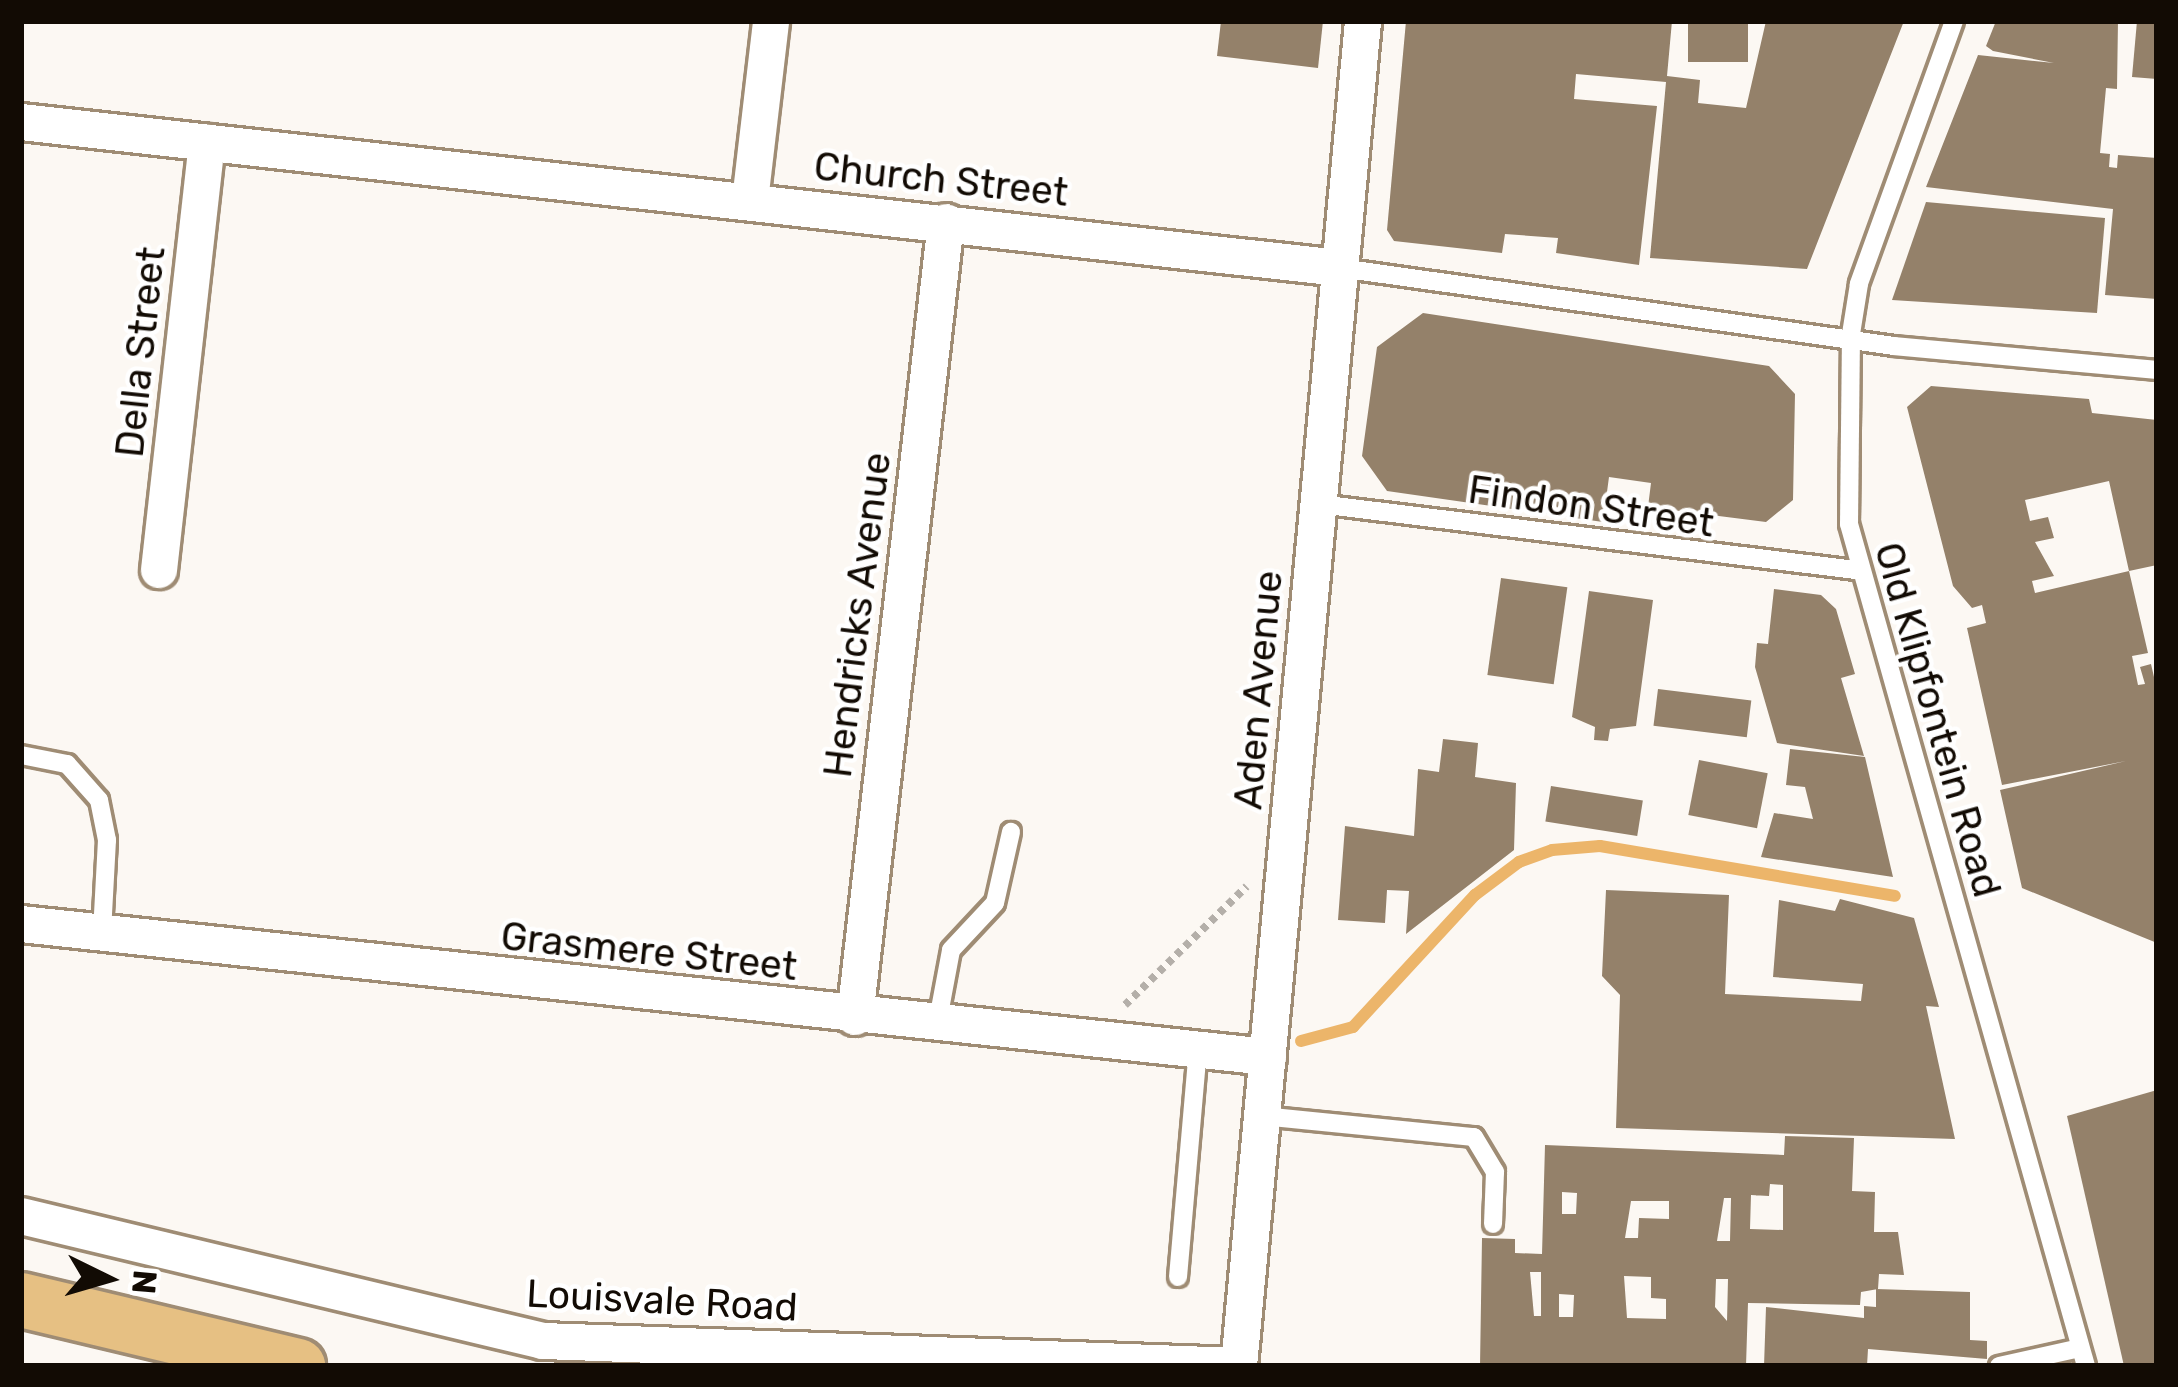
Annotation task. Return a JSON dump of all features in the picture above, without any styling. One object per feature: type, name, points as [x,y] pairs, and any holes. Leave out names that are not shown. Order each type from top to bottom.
[{"type":"main road","points":[[21,1300],[298,1366]]},
{"type":"street","points":[[750,201],[771,21]]},
{"type":"street","name":"Aden Avenue","points":[[1239,1366],[1363,21]]},
{"type":"street","name":"Church Street","points":[[21,122],[1340,268]]},
{"type":"street","name":"Della Street","points":[[159,570],[207,143]]},
{"type":"street","name":"Hendricks Avenue","points":[[855,1017],[946,222]]},
{"type":"street","name":"Grasmere Street","points":[[21,925],[855,1017],[1268,1057]]},
{"type":"street","name":"Louisvale Road","points":[[21,1216],[543,1341],[1239,1366]]},
{"type":"lane","name":"Old Klipfontein Road","points":[[1954,21],[1875,224],[1851,334],[1847,480],[1856,570],[2083,1357]]},
{"type":"lane","name":"Church Street","points":[[1340,268],[1851,334],[1894,346],[2157,370]]},
{"type":"lane","name":"Findon Street","points":[[1318,504],[1856,570]]},
{"type":"lane","points":[[21,754],[67,764],[99,800],[107,840],[102,933]]},
{"type":"lane","points":[[937,1025],[951,950],[994,903],[1011,832]]},
{"type":"lane","points":[[1178,1277],[1198,1050]]},
{"type":"lane","points":[[1262,1116],[1474,1137],[1495,1172],[1493,1224]]},
{"type":"lane","points":[[1999,1366],[2083,1357]]},
{"type":"path","points":[[1089,1040],[1287,847]]},
{"type":"building","points":[[1221,21],[1323,21],[1318,68],[1217,56]]},
{"type":"building","points":[[1406,21],[1672,21],[1667,76],[1700,80],[1698,103],[1746,108],[1766,21],[1904,21],[1807,269],[1650,258],[1666,82],[1576,74],[1574,99],[1657,106],[1639,265],[1556,253],[1558,238],[1505,234],[1502,253],[1394,241],[1387,230]]},
{"type":"building","points":[[1688,21],[1748,21],[1748,62],[1688,62]]},
{"type":"building","points":[[1996,21],[2118,21],[2117,89],[2106,88],[2100,153],[2110,154],[2109,167],[2117,168],[2118,155],[2157,158],[2157,299],[2105,295],[2113,209],[1926,187],[1978,55],[2054,63],[1986,46]]},
{"type":"building","points":[[2137,21],[2157,21],[2157,79],[2132,77]]},
{"type":"building","points":[[1926,202],[2105,218],[2097,313],[1892,300]]},
{"type":"building","points":[[1423,313],[1769,366],[1795,394],[1793,500],[1766,522],[1648,507],[1651,483],[1609,477],[1603,522],[1387,491],[1362,456],[1377,347]]},
{"type":"building","points":[[1931,386],[2089,399],[2092,413],[2157,420],[2157,565],[2129,571],[2148,653],[2132,656],[2138,685],[2145,684],[2140,667],[2151,664],[2157,690],[2157,943],[2022,888],[2000,790],[2126,761],[2002,785],[1967,628],[1986,623],[1982,605],[1972,608],[1953,586],[1907,407]],"holes":[[[2109,481],[2129,571],[2035,593],[2032,581],[2054,576],[2035,542],[2054,538],[2048,517],[2030,521],[2025,500]]]},
{"type":"building","points":[[1501,578],[1567,587],[1554,684],[1487,675]]},
{"type":"building","points":[[1774,589],[1821,595],[1836,609],[1855,674],[1841,678],[1864,756],[1777,743],[1755,667],[1757,643],[1768,644]]},
{"type":"building","points":[[1589,591],[1653,600],[1636,726],[1610,729],[1608,741],[1594,740],[1595,727],[1572,717]]},
{"type":"building","points":[[1658,689],[1751,700],[1747,737],[1653,726]]},
{"type":"building","points":[[1443,739],[1478,743],[1475,777],[1516,783],[1514,850],[1406,934],[1409,891],[1387,890],[1385,923],[1338,920],[1345,826],[1414,836],[1418,769],[1439,772]]},
{"type":"building","points":[[1790,749],[1865,757],[1893,877],[1761,857],[1774,813],[1813,819],[1805,787],[1786,785]]},
{"type":"building","points":[[1699,760],[1768,773],[1757,828],[1688,815]]},
{"type":"building","points":[[1551,786],[1643,801],[1637,836],[1545,822]]},
{"type":"building","points":[[1606,890],[1729,895],[1725,994],[1861,1001],[1863,984],[1773,977],[1779,900],[1835,911],[1840,899],[1914,918],[1939,1007],[1926,1006],[1955,1139],[1616,1128],[1620,995],[1602,976]]},
{"type":"building","points":[[2157,1090],[2157,1366],[2124,1366],[2067,1116]]},
{"type":"building","points":[[1785,1136],[1854,1138],[1852,1191],[1875,1192],[1874,1232],[1898,1232],[1904,1275],[1879,1274],[1878,1289],[1861,1292],[1860,1305],[1748,1303],[1746,1366],[1480,1366],[1482,1238],[1515,1239],[1515,1253],[1542,1254],[1545,1145],[1784,1155]],"holes":[[[1770,1184],[1783,1185],[1783,1230],[1750,1229],[1751,1195],[1769,1196]],[[1562,1192],[1577,1193],[1576,1214],[1562,1214]],[[1724,1198],[1731,1198],[1730,1241],[1717,1241]],[[1631,1201],[1669,1201],[1669,1219],[1639,1218],[1638,1238],[1625,1238]],[[1530,1272],[1541,1272],[1541,1316],[1534,1316]],[[1624,1276],[1651,1277],[1651,1298],[1666,1299],[1666,1319],[1627,1318]],[[1716,1279],[1728,1279],[1727,1321],[1715,1307]],[[1559,1294],[1574,1295],[1573,1317],[1559,1317]]]},
{"type":"building","points":[[1876,1289],[1970,1292],[1970,1340],[1987,1341],[1987,1359],[1868,1349],[1867,1366],[1764,1366],[1766,1307],[1864,1318],[1864,1306],[1876,1307]]},
{"type":"waterway","points":[[1301,1041],[1353,1027],[1475,895],[1519,862],[1552,850],[1600,846],[1895,896]]}]
